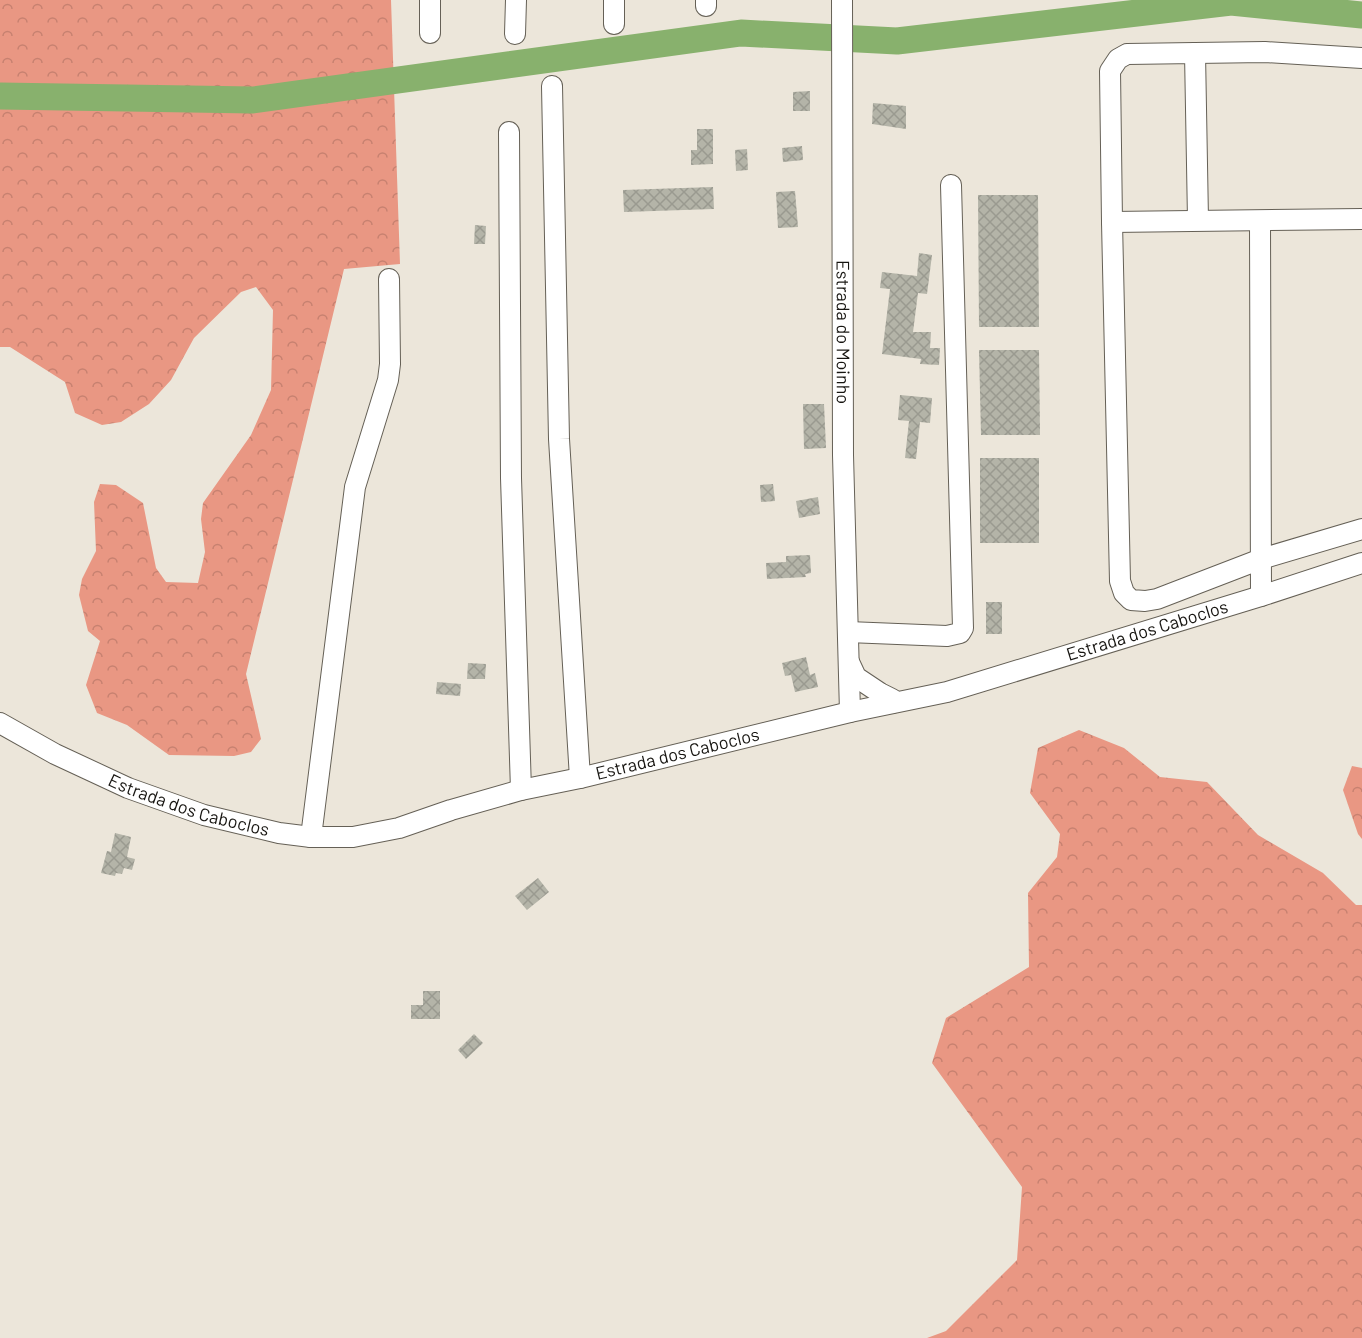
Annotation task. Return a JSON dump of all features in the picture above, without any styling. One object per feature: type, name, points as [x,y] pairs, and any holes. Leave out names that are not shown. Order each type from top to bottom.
[{"type":"street","points":[[430,0],[430,33]]},
{"type":"street","points":[[515,34],[516,0]]},
{"type":"street","points":[[614,0],[614,24]]},
{"type":"street","name":"Estrada do Moinho","points":[[841,10],[843,455],[850,712]]},
{"type":"street","points":[[1195,52],[1198,220]]},
{"type":"street","points":[[1362,58],[1265,52],[1127,54],[1118,59],[1110,71],[1120,581],[1124,593],[1131,600],[1156,599],[1261,560],[1362,529]]},
{"type":"street","points":[[552,86],[559,439],[580,778]]},
{"type":"street","points":[[509,132],[511,478],[521,790]]},
{"type":"street","points":[[848,632],[947,636],[960,633],[963,628],[951,185]]},
{"type":"street","points":[[1112,222],[1362,219]]},
{"type":"street","points":[[1260,221],[1261,596]]},
{"type":"street","points":[[311,837],[355,488],[388,380],[390,364],[389,279]]},
{"type":"street","name":"Estrada dos Caboclos","points":[[0,723],[54,754],[138,792],[204,815],[279,833],[311,837],[353,837],[399,828],[521,790],[580,778],[850,712],[947,692],[1362,563]]},
{"type":"street","points":[[849,662],[856,677],[892,699],[892,703]]},
{"type":"green space","points":[[0,0],[391,0],[400,264],[344,269],[246,674],[261,739],[251,752],[234,756],[169,755],[127,725],[97,713],[86,685],[100,641],[88,631],[79,595],[82,579],[96,551],[94,502],[100,484],[116,485],[143,503],[156,568],[166,582],[198,583],[205,552],[201,519],[203,503],[251,435],[271,390],[273,310],[256,287],[241,292],[194,338],[171,380],[149,404],[121,422],[102,425],[75,413],[65,382],[10,347],[0,347]]},
{"type":"green space","points":[[1079,730],[1124,748],[1160,777],[1207,782],[1258,835],[1323,873],[1356,905],[1362,905],[1362,1338],[927,1338],[946,1331],[1017,1260],[1022,1187],[932,1063],[946,1018],[1029,967],[1028,893],[1057,857],[1060,834],[1030,793],[1038,748]]},
{"type":"green space","points":[[1352,766],[1362,768],[1362,839],[1358,834],[1343,790]]},
{"type":"building","points":[[810,91],[810,111],[793,111],[793,92]]},
{"type":"building","points":[[873,103],[906,106],[906,129],[872,124]]},
{"type":"building","points":[[697,129],[713,129],[713,164],[691,165],[691,150],[697,150]]},
{"type":"building","points":[[802,146],[803,160],[783,162],[782,148]]},
{"type":"building","points":[[747,149],[748,170],[736,171],[735,150]]},
{"type":"building","points":[[713,187],[714,209],[624,212],[623,190]]},
{"type":"building","points":[[795,191],[798,227],[778,228],[776,192]]},
{"type":"building","points":[[978,195],[1038,195],[1039,327],[979,327]]},
{"type":"building","points":[[475,225],[486,226],[485,244],[474,244]]},
{"type":"building","points":[[919,253],[932,255],[927,294],[918,293],[913,332],[931,332],[930,348],[940,348],[939,365],[920,364],[921,359],[882,354],[890,289],[880,288],[882,272],[917,276]]},
{"type":"building","points":[[979,350],[1039,350],[1040,435],[981,435]]},
{"type":"building","points":[[900,395],[932,398],[930,423],[920,422],[916,459],[905,458],[909,421],[898,420]]},
{"type":"building","points":[[803,404],[824,404],[826,448],[804,449]]},
{"type":"building","points":[[980,458],[1039,458],[1039,543],[980,543]]},
{"type":"building","points":[[773,484],[775,501],[761,502],[760,485]]},
{"type":"building","points":[[818,497],[820,514],[799,518],[796,501]]},
{"type":"building","points":[[810,555],[811,573],[805,574],[806,577],[767,579],[766,563],[786,562],[786,556]]},
{"type":"building","points":[[986,602],[1002,602],[1002,634],[986,634]]},
{"type":"building","points":[[806,657],[810,675],[815,673],[818,687],[795,692],[791,675],[785,676],[782,663]]},
{"type":"building","points":[[468,663],[486,664],[485,679],[467,679]]},
{"type":"building","points":[[437,682],[461,684],[460,696],[436,694]]},
{"type":"building","points":[[115,833],[131,837],[127,857],[135,859],[132,870],[124,868],[122,874],[116,873],[115,876],[101,873],[107,851],[111,852]]},
{"type":"building","points":[[538,878],[549,892],[527,910],[515,896]]},
{"type":"building","points":[[423,991],[440,991],[440,1019],[411,1019],[411,1005],[423,1005]]},
{"type":"building","points":[[474,1034],[483,1043],[466,1059],[458,1050]]},
{"type":"waterway","points":[[0,96],[253,100],[741,33],[897,41],[1231,2],[1362,15]]}]
